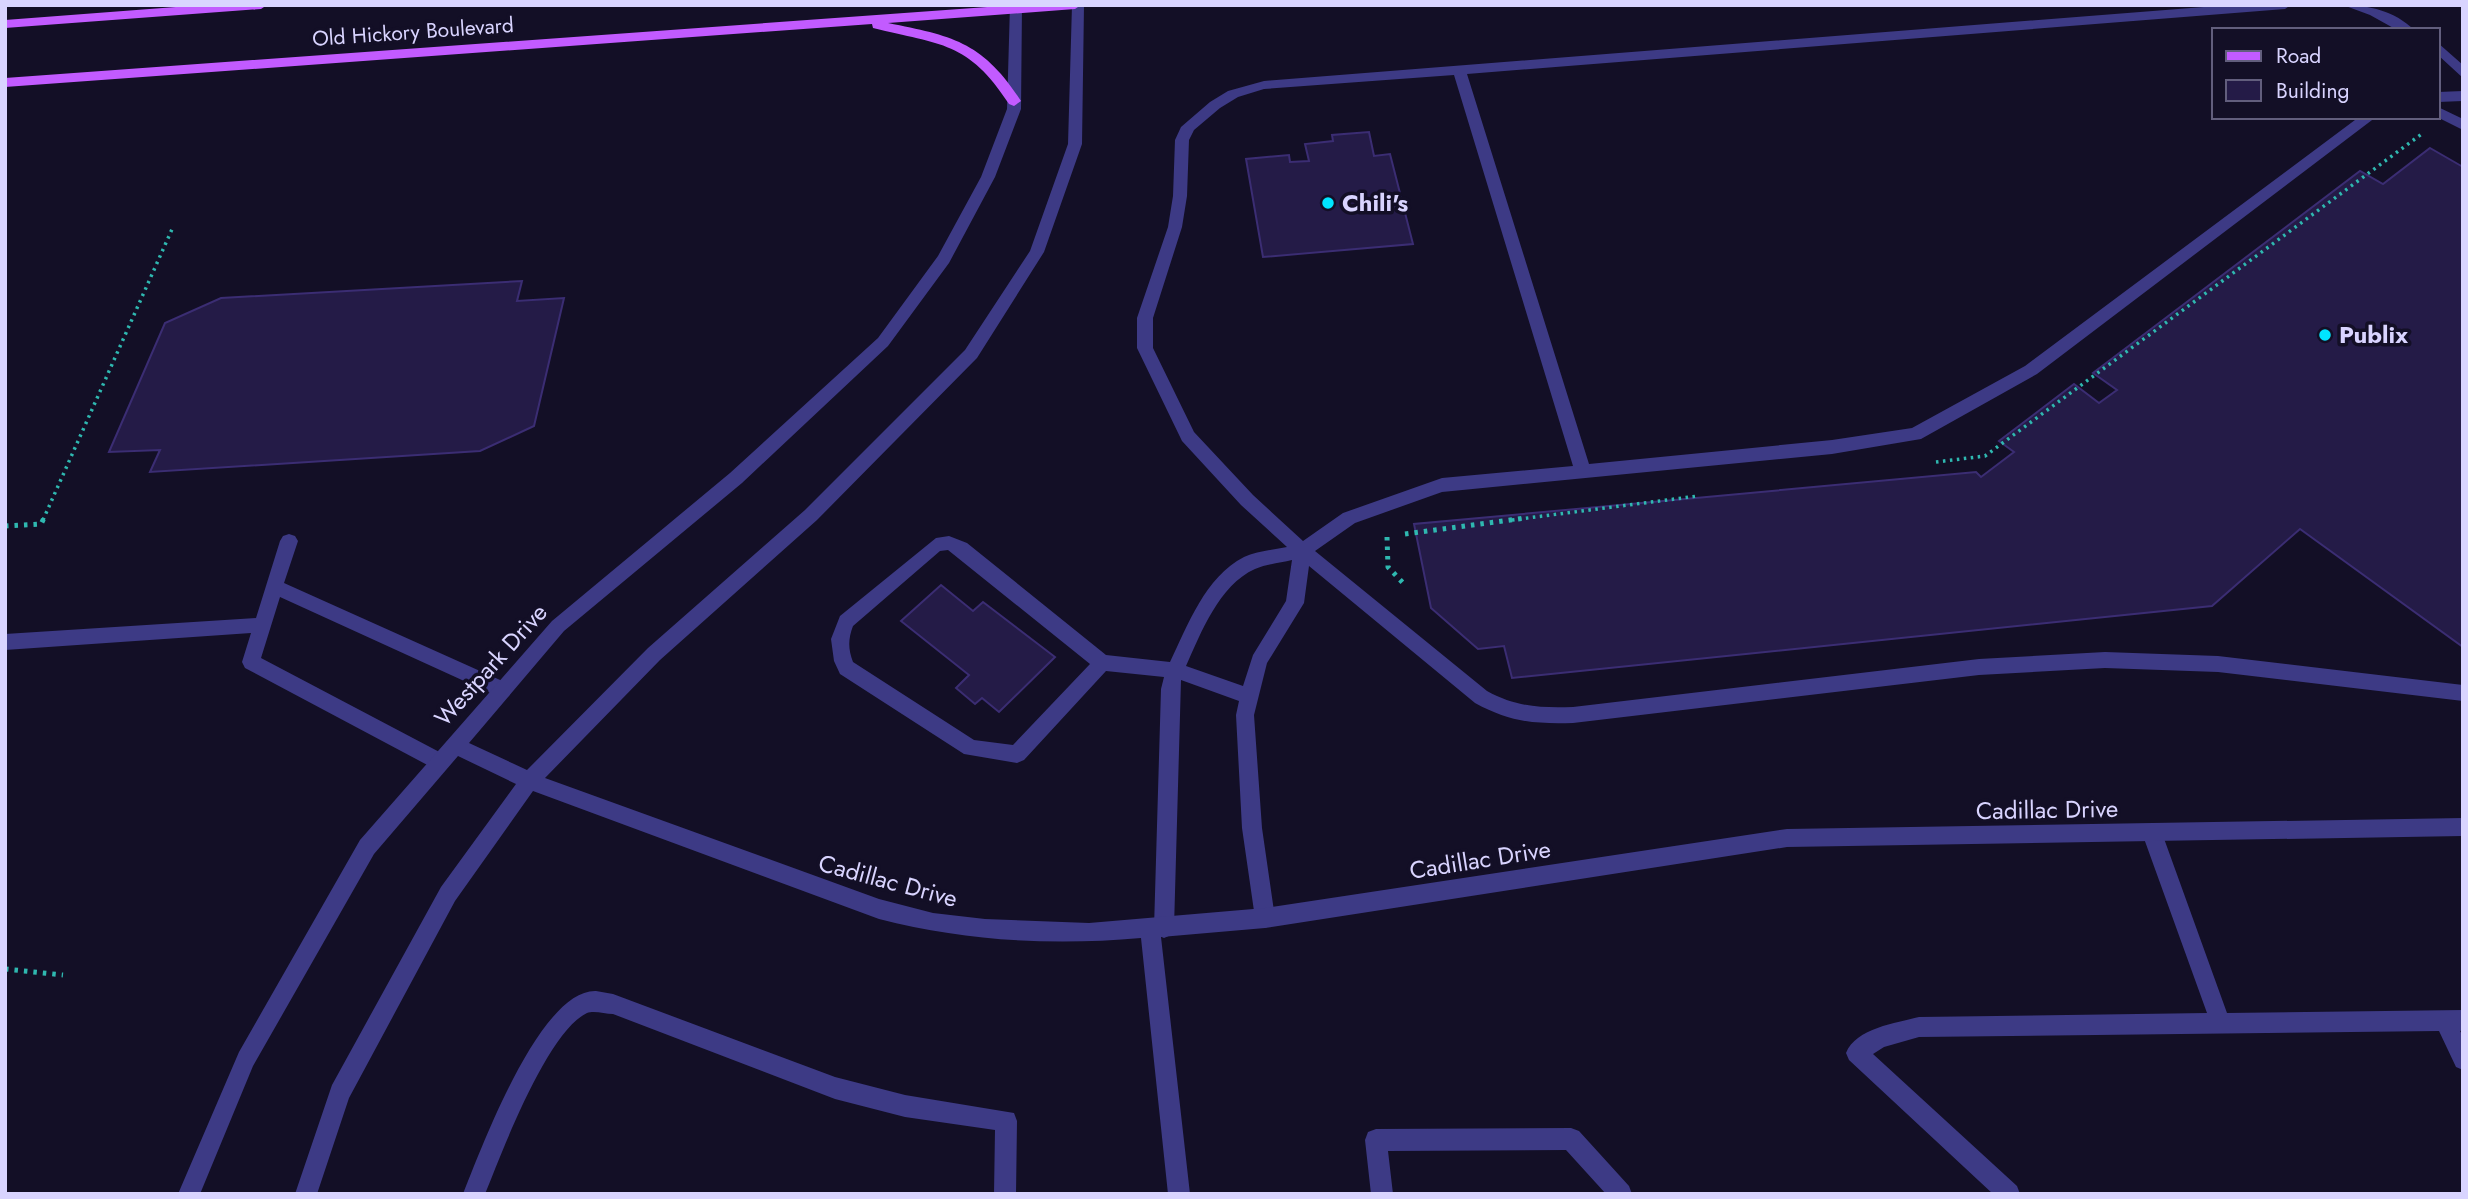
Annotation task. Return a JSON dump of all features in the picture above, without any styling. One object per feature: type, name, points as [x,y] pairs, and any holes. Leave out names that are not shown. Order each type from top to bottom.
[{"type":"main road","points":[[5,24],[261,5]]},
{"type":"main road","name":"Old Hickory Boulevard","points":[[5,83],[858,21],[1016,7],[1077,5]]},
{"type":"main road","points":[[858,21],[943,38],[975,53],[997,72],[1014,101]]},
{"type":"street","points":[[306,1194],[340,1093],[377,1024],[448,894],[529,781],[653,654],[811,515],[971,354],[1037,252],[1075,144],[1077,5]]},
{"type":"street","points":[[2285,5],[1264,85],[1233,94],[1188,127],[1182,140],[1180,196],[1175,227],[1145,318],[1146,348],[1188,436],[1247,500],[1302,551],[1481,697],[1505,710],[1537,716],[1573,715],[1979,667],[2105,660],[2218,664],[2463,692]]},
{"type":"street","points":[[2349,5],[2375,12],[2404,28]]},
{"type":"street","name":"Westpark Drive","points":[[189,1194],[246,1059],[360,859],[558,626],[747,468],[883,342],[944,259],[988,177],[1014,109],[1016,7]]},
{"type":"street","points":[[2440,49],[2463,74]]},
{"type":"street","points":[[1459,70],[1583,471]]},
{"type":"street","points":[[2440,97],[2463,96]]},
{"type":"street","points":[[2440,113],[2463,125]]},
{"type":"street","points":[[1179,1194],[1157,929],[1170,689],[1175,670],[1204,609],[1226,582],[1249,563],[1302,551],[1349,518],[1442,485],[1832,447],[1915,434],[2031,370],[2366,119]]},
{"type":"street","points":[[289,541],[251,662],[440,762]]},
{"type":"street","points":[[1102,663],[1017,754],[998,753],[971,748],[846,668],[838,651],[839,637],[846,621],[936,544],[949,544],[961,548],[1102,663],[1175,670],[1248,696]]},
{"type":"street","points":[[1265,918],[1252,828],[1245,715],[1259,661],[1295,603],[1302,551]]},
{"type":"street","points":[[275,587],[503,690]]},
{"type":"street","points":[[5,642],[263,625]]},
{"type":"street","name":"Cadillac Drive","points":[[455,745],[529,781],[879,909],[933,923],[1048,932],[1157,929],[1265,918],[1787,838],[2463,827]]},
{"type":"street","points":[[2152,833],[2221,1024]]},
{"type":"street","points":[[474,1194],[540,1049],[564,1016],[587,1001],[613,1004],[759,1062],[835,1088],[905,1106],[1006,1121],[1005,1194]]},
{"type":"street","points":[[2008,1194],[1856,1053],[1879,1038],[1919,1027],[2454,1020],[2463,1060]]},
{"type":"street","points":[[1382,1194],[1376,1140],[1571,1139],[1621,1194]]},
{"type":"path","points":[[5,526],[41,524],[173,227]]},
{"type":"path","points":[[5,969],[63,975]]},
{"type":"building","name":"Chili's","points":[[1369,132],[1374,156],[1390,154],[1413,244],[1263,257],[1246,159],[1289,155],[1290,162],[1309,161],[1305,144],[1333,141],[1332,135]]},
{"type":"building","points":[[2430,148],[2463,167],[2463,647],[2300,529],[2212,606],[1512,678],[1504,646],[1478,649],[1431,608],[1414,524],[1976,472],[1981,477],[2014,452],[1999,441],[2074,384],[2099,403],[2117,390],[2093,373],[2360,171],[2383,184]]},
{"type":"building","points":[[522,281],[517,301],[564,298],[534,426],[480,451],[150,472],[160,450],[109,452],[165,323],[221,298]]},
{"type":"building","points":[[941,585],[973,611],[983,602],[1055,657],[999,712],[982,698],[975,704],[956,688],[969,675],[901,621]]},
{"type":"place","name":"Chili's","points":[[1328,203]]},
{"type":"place","name":"Publix","points":[[2325,335]]}]
